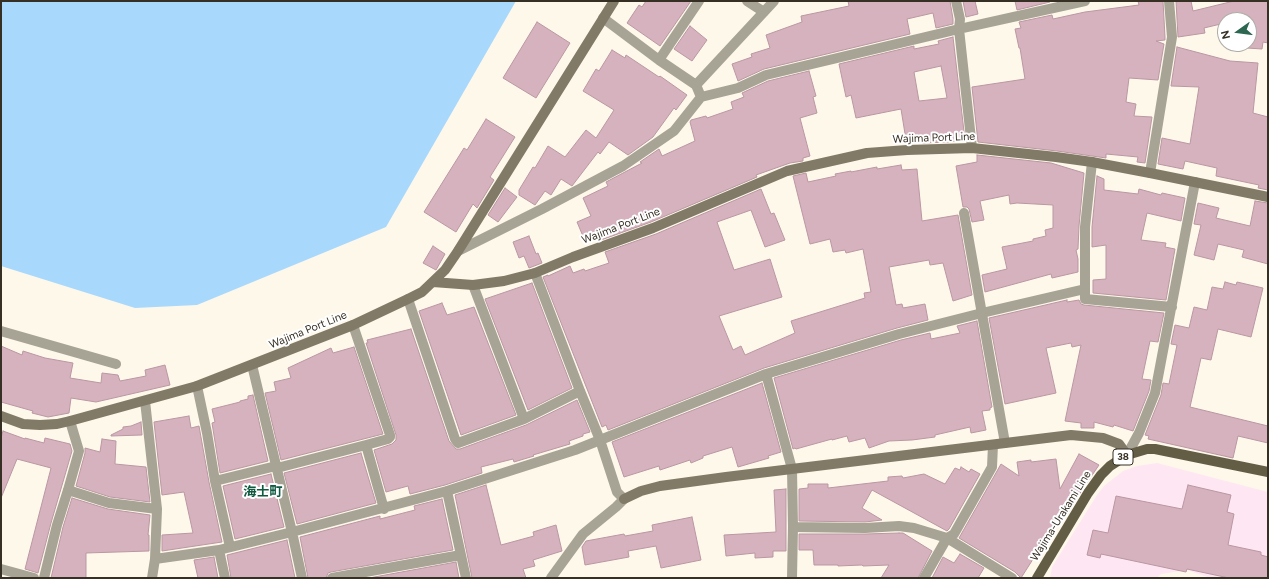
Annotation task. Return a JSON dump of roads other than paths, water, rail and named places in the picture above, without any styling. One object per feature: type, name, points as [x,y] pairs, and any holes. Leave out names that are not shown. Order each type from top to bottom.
[{"type":"main road","points":[[433,282],[445,270],[458,251],[614,1]]},
{"type":"main road","name":"Wajima Port Line","points":[[2,419],[23,424],[40,425],[70,421],[197,386],[353,325],[408,300],[422,292],[433,282],[473,285],[504,281],[535,273],[573,257],[653,228],[787,171],[867,153],[972,148],[1092,162],[1268,197]]},
{"type":"main road","points":[[624,499],[641,491],[660,486],[1071,436],[1103,438],[1119,444],[1127,455]]},
{"type":"main road","name":"Wajima-Urakami Line","points":[[1037,578],[1088,493],[1101,475],[1110,466],[1127,455],[1139,451],[1155,449],[1268,472]]},
{"type":"street","points":[[659,60],[700,1]]},
{"type":"street","points":[[747,1],[764,12]]},
{"type":"street","points":[[696,86],[774,1]]},
{"type":"street","points":[[956,1],[960,19],[959,29],[972,148]]},
{"type":"street","points":[[458,251],[623,166],[674,131],[701,97],[738,88],[766,75],[1085,1]]},
{"type":"street","points":[[1150,173],[1172,37],[1169,1]]},
{"type":"street","points":[[603,18],[696,86],[701,97]]},
{"type":"street","points":[[1092,162],[1085,227],[1085,299],[1172,307]]},
{"type":"street","points":[[1127,455],[1139,433],[1155,393],[1195,182]]},
{"type":"street","points":[[964,213],[1004,443]]},
{"type":"street","points":[[535,273],[600,440],[617,492],[624,499],[616,508],[583,534],[552,578]]},
{"type":"street","points":[[473,285],[524,419]]},
{"type":"street","points":[[155,559],[219,550],[384,509],[448,491],[575,450],[766,374],[899,334],[1084,289]]},
{"type":"street","points":[[408,300],[456,442],[460,442],[524,419],[580,391]]},
{"type":"street","points":[[215,481],[366,445],[388,439],[390,437],[353,325]]},
{"type":"street","points":[[1,331],[116,364]]},
{"type":"street","points":[[252,365],[302,578]]},
{"type":"street","points":[[766,374],[792,469],[792,578]]},
{"type":"street","points":[[197,386],[215,481],[230,547]]},
{"type":"street","points":[[145,401],[157,509],[155,559],[152,578]]},
{"type":"street","points":[[44,578],[57,525],[79,451],[70,421]]},
{"type":"street","points":[[366,445],[384,509]]},
{"type":"street","points":[[924,578],[947,538],[954,534],[992,467],[993,445]]},
{"type":"street","points":[[68,490],[109,503],[157,509]]},
{"type":"street","points":[[448,491],[466,578]]},
{"type":"street","points":[[793,527],[908,527],[947,538],[1012,578]]},
{"type":"street","points":[[219,550],[225,578]]},
{"type":"street","points":[[332,578],[461,555]]},
{"type":"street","points":[[1,569],[34,578]]},
{"type":"water","points":[[1,1],[516,1],[386,227],[197,305],[135,308],[1,266]]},
{"type":"district","name":"海士町","points":[[263,492]]}]
